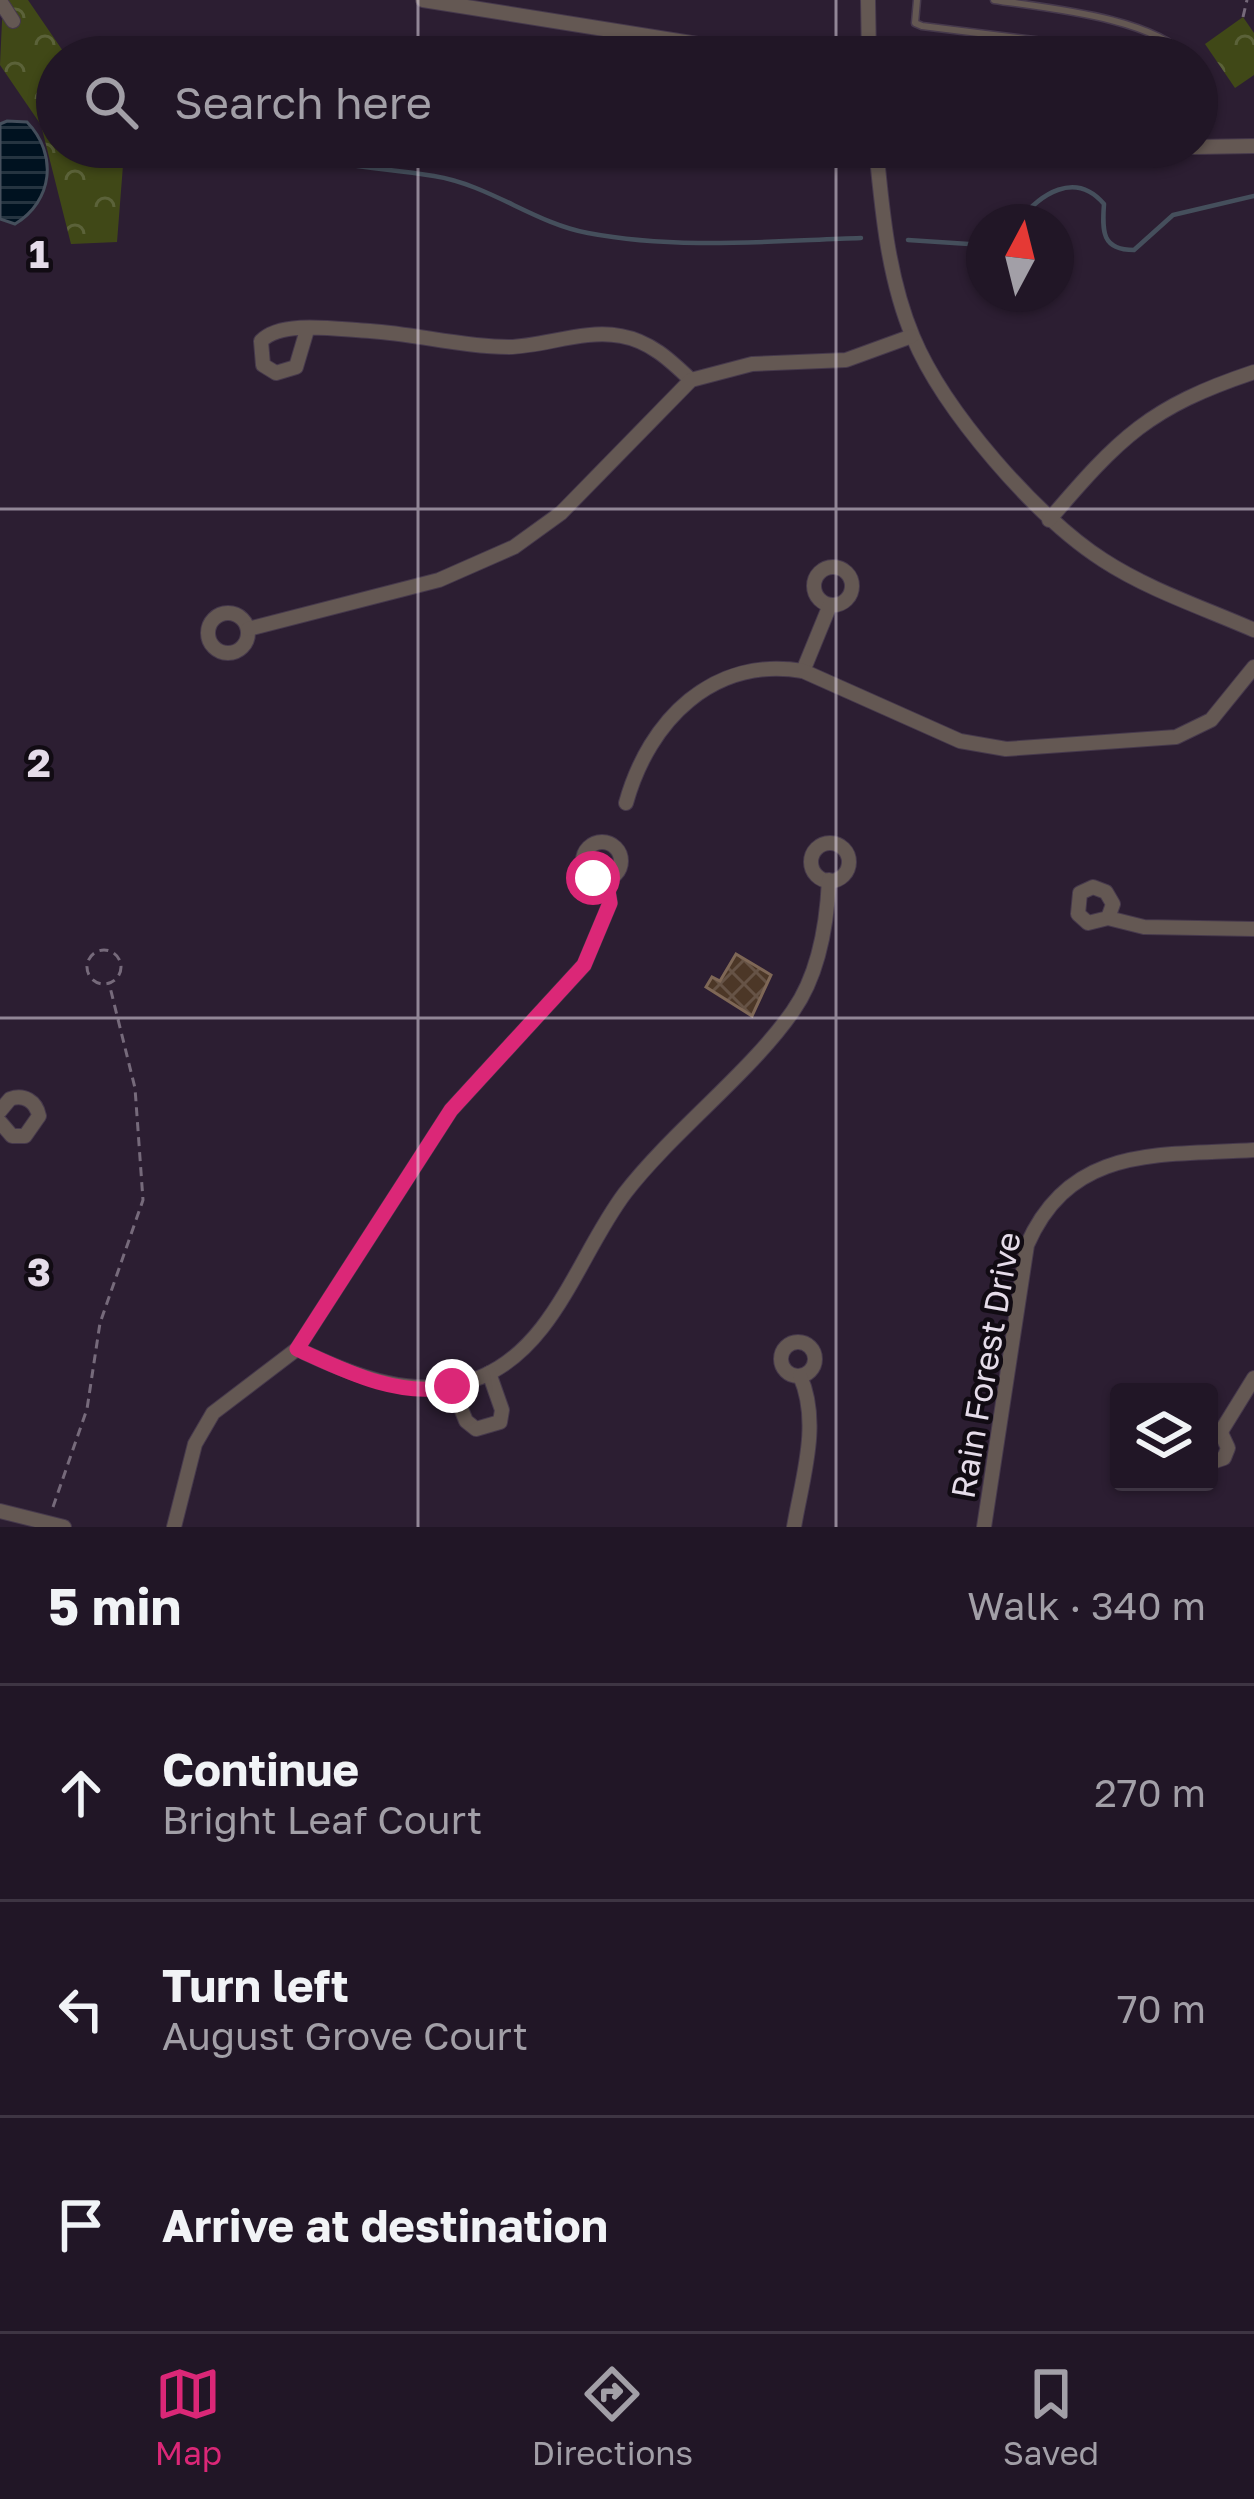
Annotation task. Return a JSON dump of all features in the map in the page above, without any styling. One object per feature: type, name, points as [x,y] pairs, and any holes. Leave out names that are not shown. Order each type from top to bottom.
[{"type":"street","points":[[423,0],[648,36]]},
{"type":"street","points":[[868,0],[869,36]]},
{"type":"street","points":[[0,1],[13,21]]},
{"type":"street","points":[[1218,147],[1254,146]]},
{"type":"street","points":[[878,168],[884,228],[913,336],[978,438],[1049,520],[1103,561],[1254,630]]},
{"type":"street","points":[[307,330],[394,333],[508,347],[617,335],[657,350],[691,380]]},
{"type":"street","points":[[248,629],[439,580],[514,548],[561,513],[691,380],[752,364],[846,360],[913,336]]},
{"type":"street","points":[[1049,520],[1124,435],[1171,404],[1254,372]]},
{"type":"street","points":[[803,670],[830,605]]},
{"type":"street","points":[[626,803],[645,752],[696,693],[740,671],[777,666],[803,670],[960,742],[1006,749],[1176,737],[1211,720],[1254,667]]},
{"type":"street","points":[[174,1527],[195,1444],[213,1413],[297,1349],[451,1110],[584,965],[610,903],[606,879]]},
{"type":"street","points":[[297,1349],[349,1374],[405,1387],[452,1386],[515,1360],[546,1322],[624,1194],[794,1011],[816,962],[829,880]]},
{"type":"street","points":[[1108,918],[1144,927],[1254,928]]},
{"type":"street","points":[[0,1111],[10,1099],[23,1097],[34,1103],[39,1115],[36,1128],[25,1136],[12,1136],[0,1122]]},
{"type":"street","name":"Rain Forest Drive","points":[[983,1527],[1027,1245],[1043,1213],[1071,1184],[1113,1160],[1254,1150]]},
{"type":"street","points":[[452,1386],[466,1420],[476,1429],[488,1429],[500,1422],[502,1410],[489,1373]]},
{"type":"street","points":[[794,1527],[810,1432],[808,1394],[800,1376]]},
{"type":"street","points":[[1218,1427],[1254,1378]]},
{"type":"street","points":[[1218,1435],[1228,1442],[1227,1453],[1218,1458]]},
{"type":"street","points":[[0,1511],[64,1527]]},
{"type":"lane","points":[[917,0],[916,23],[922,26],[1003,36]]},
{"type":"lane","points":[[994,0],[1086,13],[1151,36]]},
{"type":"path","points":[[1243,17],[1247,0]]},
{"type":"path","points":[[100,950],[116,955],[121,965],[118,976],[109,983],[98,983],[87,972],[91,956],[100,950]]},
{"type":"path","points":[[51,1515],[87,1409],[100,1324],[143,1200],[135,1088],[109,983]]},
{"type":"green space","points":[[3,0],[28,0],[53,36],[36,36],[36,118],[0,65]]},
{"type":"green space","points":[[1243,17],[1254,33],[1254,75],[1235,88],[1218,63],[1216,36]]},
{"type":"green space","points":[[52,168],[123,168],[117,242],[71,244]]},
{"type":"water","points":[[27,122],[36,134],[36,168],[47,168],[37,203],[15,224],[0,219],[0,124]]},
{"type":"building","points":[[736,954],[771,975],[752,1016],[706,987],[712,977],[720,981]]},
{"type":"waterway","points":[[373,168],[454,181],[568,228],[622,238],[690,243],[861,238]]},
{"type":"waterway","points":[[1036,204],[1070,187],[1093,194],[1104,204],[1106,238],[1116,247],[1134,250],[1173,215],[1254,196]]},
{"type":"waterway","points":[[908,240],[966,244]]},
{"type":"route","points":[[452,1386],[405,1387],[349,1374],[297,1349],[451,1110],[584,965],[610,903],[606,879],[593,878]]}]
